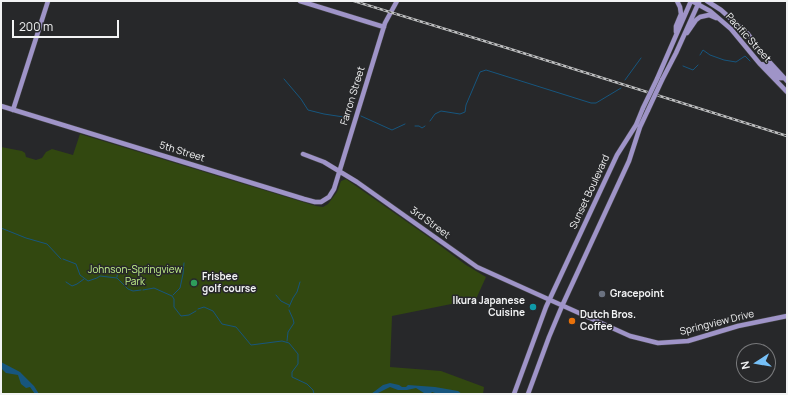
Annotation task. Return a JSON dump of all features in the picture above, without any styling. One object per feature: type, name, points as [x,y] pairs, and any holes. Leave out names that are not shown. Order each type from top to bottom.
[{"type":"street","points":[[13,110],[48,1]]},
{"type":"street","points":[[300,1],[384,27]]},
{"type":"street","name":"Farron Street","points":[[340,172],[384,27],[398,1]]},
{"type":"street","points":[[676,33],[676,26],[680,18],[681,9],[677,1]]},
{"type":"street","name":"Sunset Boulevard","points":[[528,394],[548,337],[629,161],[646,109],[676,33],[692,1]]},
{"type":"street","name":"Pacific Street","points":[[692,1],[699,2],[723,21],[744,43],[760,64],[787,92]]},
{"type":"street","name":"Pacific Street","points":[[707,1],[721,10],[748,34],[764,56],[785,80]]},
{"type":"street","name":"Sunset Boulevard","points":[[659,79],[683,37],[699,2]]},
{"type":"street","points":[[683,37],[700,17],[709,15],[723,21]]},
{"type":"street","points":[[760,64],[767,65],[778,78],[785,80]]},
{"type":"street","name":"5th Street","points":[[1,106],[316,202],[324,201],[329,197],[334,189],[340,172]]},
{"type":"street","name":"Sunset Boulevard","points":[[514,394],[539,324],[617,155],[646,109]]},
{"type":"street","name":"3rd Street","points":[[303,154],[319,160],[340,172],[392,206],[473,264],[562,306]]},
{"type":"street","name":"Springview Drive","points":[[562,306],[630,336],[658,343],[688,341],[738,326],[787,316]]},
{"type":"green space","name":"Johnson-Springview Park","points":[[80,134],[316,206],[323,207],[328,204],[337,192],[341,181],[346,179],[466,265],[486,277],[476,299],[392,316],[390,367],[441,371],[484,387],[483,394],[1,394],[1,147],[22,151],[25,153],[26,157],[36,160],[42,158],[46,152],[52,149],[73,155]]},
{"type":"water","points":[[1,362],[20,372],[34,386],[39,394],[35,394],[30,387],[26,388],[21,384],[18,375],[6,373],[1,368]]},
{"type":"water","points":[[390,383],[402,387],[406,387],[408,385],[435,387],[458,391],[462,394],[438,394],[432,392],[430,394],[424,393],[416,388],[398,390],[390,387],[376,394],[371,394],[383,385]]},
{"type":"waterway","points":[[700,55],[703,50],[710,55],[724,60],[736,62],[745,56],[750,61]]},
{"type":"waterway","points":[[625,80],[641,58]]},
{"type":"waterway","points":[[683,66],[693,70],[698,65]]},
{"type":"waterway","points":[[430,121],[435,114],[441,111],[460,114],[465,112],[466,105],[480,72],[486,70],[591,103],[596,103],[621,88]]},
{"type":"waterway","points":[[284,79],[308,110],[350,118]]},
{"type":"waterway","points":[[361,116],[392,130],[405,124]]},
{"type":"waterway","points":[[415,126],[422,128],[425,126]]},
{"type":"waterway","points":[[1,228],[26,238],[47,244],[61,259]]},
{"type":"waterway","points":[[63,259],[76,264],[80,275],[88,281],[100,276],[117,278],[128,289],[133,291],[141,290]]},
{"type":"waterway","points":[[173,295],[180,288],[184,263]]},
{"type":"waterway","points":[[117,277],[118,268]]},
{"type":"waterway","points":[[66,282],[72,286],[84,279]]},
{"type":"waterway","points":[[289,307],[297,292],[300,282]]},
{"type":"waterway","points":[[143,290],[154,288],[172,296],[174,299],[174,307],[181,316],[189,315],[196,311]]},
{"type":"waterway","points":[[276,295],[281,301],[289,305]]},
{"type":"waterway","points":[[198,309],[204,307],[213,311],[222,324],[236,327],[251,345],[282,341],[289,343],[298,354],[298,364],[292,372],[292,377],[307,384],[313,390],[314,394]]},
{"type":"waterway","points":[[287,341],[288,332],[294,323],[289,310]]},
{"type":"waterway","points":[[321,394],[326,394]]},
{"type":"railway","points":[[354,1],[787,136]]},
{"type":"place","name":"Frisbee golf course","points":[[194,283]]},
{"type":"place","name":"Gracepoint","points":[[602,294]]},
{"type":"place","name":"Ikura Japanese Cuisine","points":[[533,307]]},
{"type":"place","name":"Dutch Bros. Coffee","points":[[572,321]]}]
